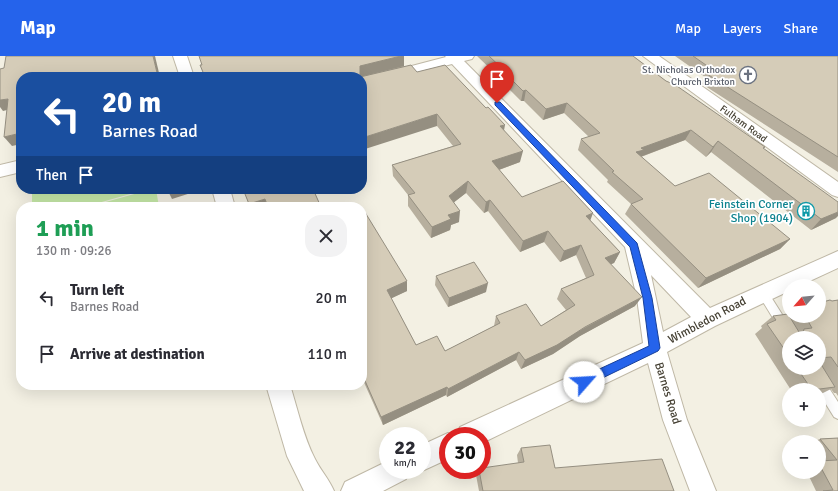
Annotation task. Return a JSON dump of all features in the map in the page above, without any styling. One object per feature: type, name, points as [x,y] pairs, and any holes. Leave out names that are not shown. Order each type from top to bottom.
[{"type":"street","points":[[180,56],[185,72]]},
{"type":"street","name":"Fulham Road","points":[[650,56],[838,191]]},
{"type":"street","points":[[367,82],[459,57],[634,245],[706,319]]},
{"type":"street","points":[[0,170],[16,167]]},
{"type":"street","name":"Barnes Road","points":[[634,245],[647,298],[655,348],[675,420],[704,491]]},
{"type":"street","name":"Wimbledon Road","points":[[488,427],[655,348],[706,319],[762,292],[838,259]]},
{"type":"street","points":[[280,390],[305,470],[314,484],[321,491]]},
{"type":"street","points":[[354,491],[379,479]]},
{"type":"lane","points":[[762,292],[787,331]]},
{"type":"lane","points":[[814,375],[838,414]]},
{"type":"green space","points":[[32,194],[130,194],[102,202],[32,202]]},
{"type":"green space","points":[[134,194],[157,194],[158,202],[106,202]]},
{"type":"building","points":[[6,56],[153,56],[157,72],[16,72],[16,134],[4,137],[8,99],[0,100],[0,69],[4,68]]},
{"type":"building","points":[[199,56],[401,56],[360,66],[360,72],[203,72],[200,65],[202,65]]},
{"type":"building","points":[[489,56],[633,56],[666,81],[674,84],[765,147],[763,148],[838,202],[838,212],[821,219],[718,141],[713,147],[691,130],[641,148],[644,150],[636,152],[675,186],[709,173],[790,239],[706,278],[631,204],[643,199],[612,172],[614,171],[581,139],[600,133],[567,103],[546,109],[526,90],[523,91]]},
{"type":"building","points":[[693,56],[838,56],[838,157],[707,74],[716,72]]},
{"type":"building","points":[[411,65],[417,72],[445,65],[486,108],[488,107],[505,125],[500,126],[523,151],[492,161],[522,197],[563,181],[593,213],[586,216],[620,252],[605,258],[642,297],[585,327],[557,345],[525,360],[519,352],[448,389],[447,387],[381,417],[367,385],[367,216],[407,281],[387,290],[416,345],[437,336],[445,351],[500,323],[496,316],[526,304],[541,326],[575,305],[561,289],[594,275],[581,245],[564,251],[548,231],[523,241],[490,200],[486,202],[468,181],[449,196],[460,211],[448,215],[451,219],[432,227],[408,195],[415,193],[392,165],[461,144],[437,114],[367,136],[367,75]]},
{"type":"building","points":[[245,194],[315,194],[319,202],[266,202],[265,199],[255,202],[248,202]]},
{"type":"building","points":[[474,262],[488,283],[449,298],[436,276]]},
{"type":"building","points":[[838,300],[838,367],[831,357],[826,357],[826,331],[804,331],[804,329],[812,328],[809,323],[826,323],[826,301]]},
{"type":"building","points":[[782,315],[782,323],[794,323],[798,331],[782,331],[782,346],[767,324],[776,320],[773,316]]},
{"type":"building","points":[[826,372],[835,387],[826,388],[826,383],[807,383],[802,375],[826,375]]},
{"type":"building","points":[[838,438],[838,491],[823,491],[833,490],[826,477],[826,461],[837,460],[826,446],[826,439]]},
{"type":"building","points":[[550,445],[555,468],[662,459],[674,491],[483,491],[481,479],[491,479],[491,467],[524,462],[521,448]]},
{"type":"place","name":"St. Nicholas Orthodox Church Brixton","points":[[748,75]]},
{"type":"place","name":"Feinstein Corner Shop (1904)","points":[[806,211]]},
{"type":"route","points":[[497,103],[634,245],[647,298],[655,348],[584,382]]}]
